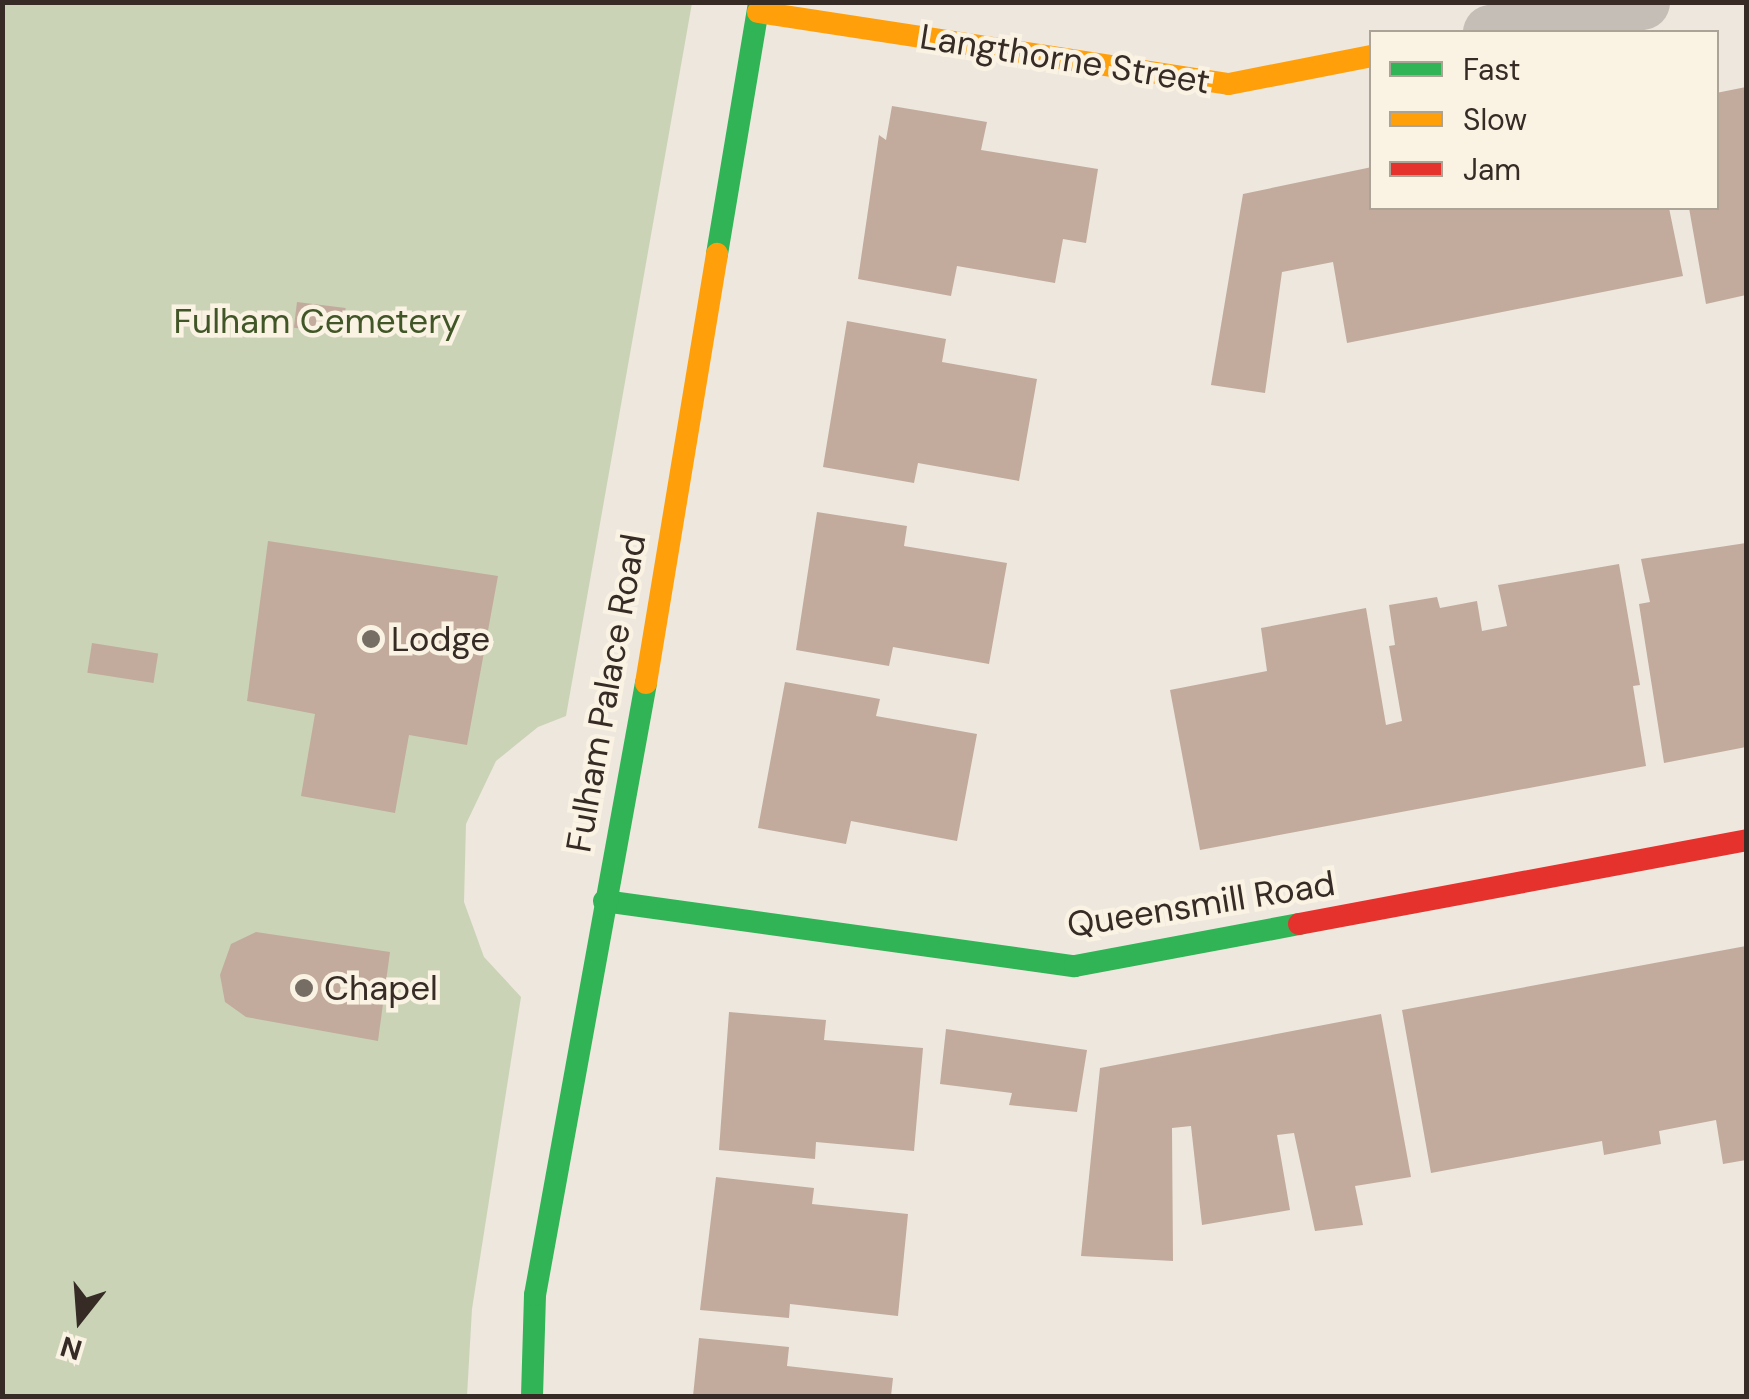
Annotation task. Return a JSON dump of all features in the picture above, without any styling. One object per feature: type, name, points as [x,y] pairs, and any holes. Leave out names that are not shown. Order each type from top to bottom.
[{"type":"street","points":[[1500,30],[1642,2]]},
{"type":"street","name":"Langthorne Street","points":[[758,8],[1230,84],[1369,57]]},
{"type":"street","name":"Fulham Palace Road","points":[[532,1396],[535,1295],[642,706],[758,8]]},
{"type":"street","name":"Queensmill Road","points":[[604,901],[1075,966],[1746,840]]},
{"type":"green space","name":"Fulham Cemetery","points":[[3,3],[692,3],[566,716],[538,727],[496,761],[466,824],[464,902],[484,957],[521,997],[472,1309],[467,1396],[3,1396]]},
{"type":"building","points":[[1746,87],[1746,295],[1706,304],[1689,210],[1719,210],[1719,92]]},
{"type":"building","points":[[892,106],[987,122],[981,150],[1098,169],[1086,243],[1063,239],[1055,283],[957,266],[951,296],[858,279],[879,135],[886,140]]},
{"type":"building","points":[[1369,168],[1369,210],[1669,210],[1683,276],[1347,343],[1333,262],[1282,272],[1265,393],[1211,385],[1243,194]]},
{"type":"building","points":[[297,302],[346,308],[342,334],[294,328]]},
{"type":"building","points":[[847,321],[946,339],[942,362],[1037,379],[1019,481],[918,463],[914,483],[823,467]]},
{"type":"building","points":[[817,512],[907,526],[904,546],[1007,563],[989,664],[893,647],[889,666],[796,650]]},
{"type":"building","name":"Lodge","points":[[268,541],[498,576],[467,745],[409,735],[395,813],[301,796],[315,714],[247,701]]},
{"type":"building","points":[[1746,543],[1746,747],[1664,763],[1639,604],[1650,602],[1641,559]]},
{"type":"building","points":[[1619,564],[1640,685],[1633,686],[1646,766],[1200,850],[1170,690],[1267,671],[1261,628],[1366,608],[1386,725],[1402,721],[1389,646],[1395,645],[1389,605],[1437,597],[1440,608],[1477,601],[1482,631],[1507,626],[1498,585]]},
{"type":"building","points":[[92,643],[158,653],[153,683],[87,673]]},
{"type":"building","points":[[785,682],[880,699],[876,716],[977,734],[957,841],[851,821],[846,844],[758,828]]},
{"type":"building","name":"Chapel","points":[[256,932],[390,952],[378,1041],[246,1017],[225,1002],[220,975],[231,944]]},
{"type":"building","points":[[1746,946],[1746,1160],[1723,1164],[1716,1120],[1659,1131],[1661,1144],[1604,1155],[1602,1141],[1431,1173],[1402,1010]]},
{"type":"building","points":[[729,1012],[826,1020],[824,1040],[923,1048],[914,1151],[816,1142],[815,1159],[719,1150]]},
{"type":"building","points":[[1381,1014],[1411,1177],[1355,1186],[1363,1225],[1315,1231],[1294,1133],[1277,1135],[1290,1210],[1202,1225],[1191,1126],[1172,1128],[1173,1261],[1081,1256],[1100,1068]]},
{"type":"building","points":[[946,1029],[1087,1050],[1077,1112],[1009,1105],[1012,1093],[940,1084]]},
{"type":"building","points":[[716,1177],[814,1188],[812,1204],[908,1214],[898,1316],[790,1304],[789,1318],[700,1310]]},
{"type":"building","points":[[699,1338],[789,1347],[787,1366],[893,1378],[891,1396],[693,1396]]},
{"type":"traffic: fast","points":[[717,254],[759,2]]},
{"type":"traffic: fast","points":[[532,1396],[535,1295],[646,683]]},
{"type":"traffic: fast","points":[[604,901],[1075,966],[1299,924]]},
{"type":"traffic: slow","points":[[758,12],[1229,84],[1369,57]]},
{"type":"traffic: slow","points":[[646,683],[717,254]]},
{"type":"traffic: jam","points":[[1299,924],[1746,840]]},
{"type":"place","name":"Lodge","points":[[371,639]]},
{"type":"place","name":"Chapel","points":[[304,988]]}]
